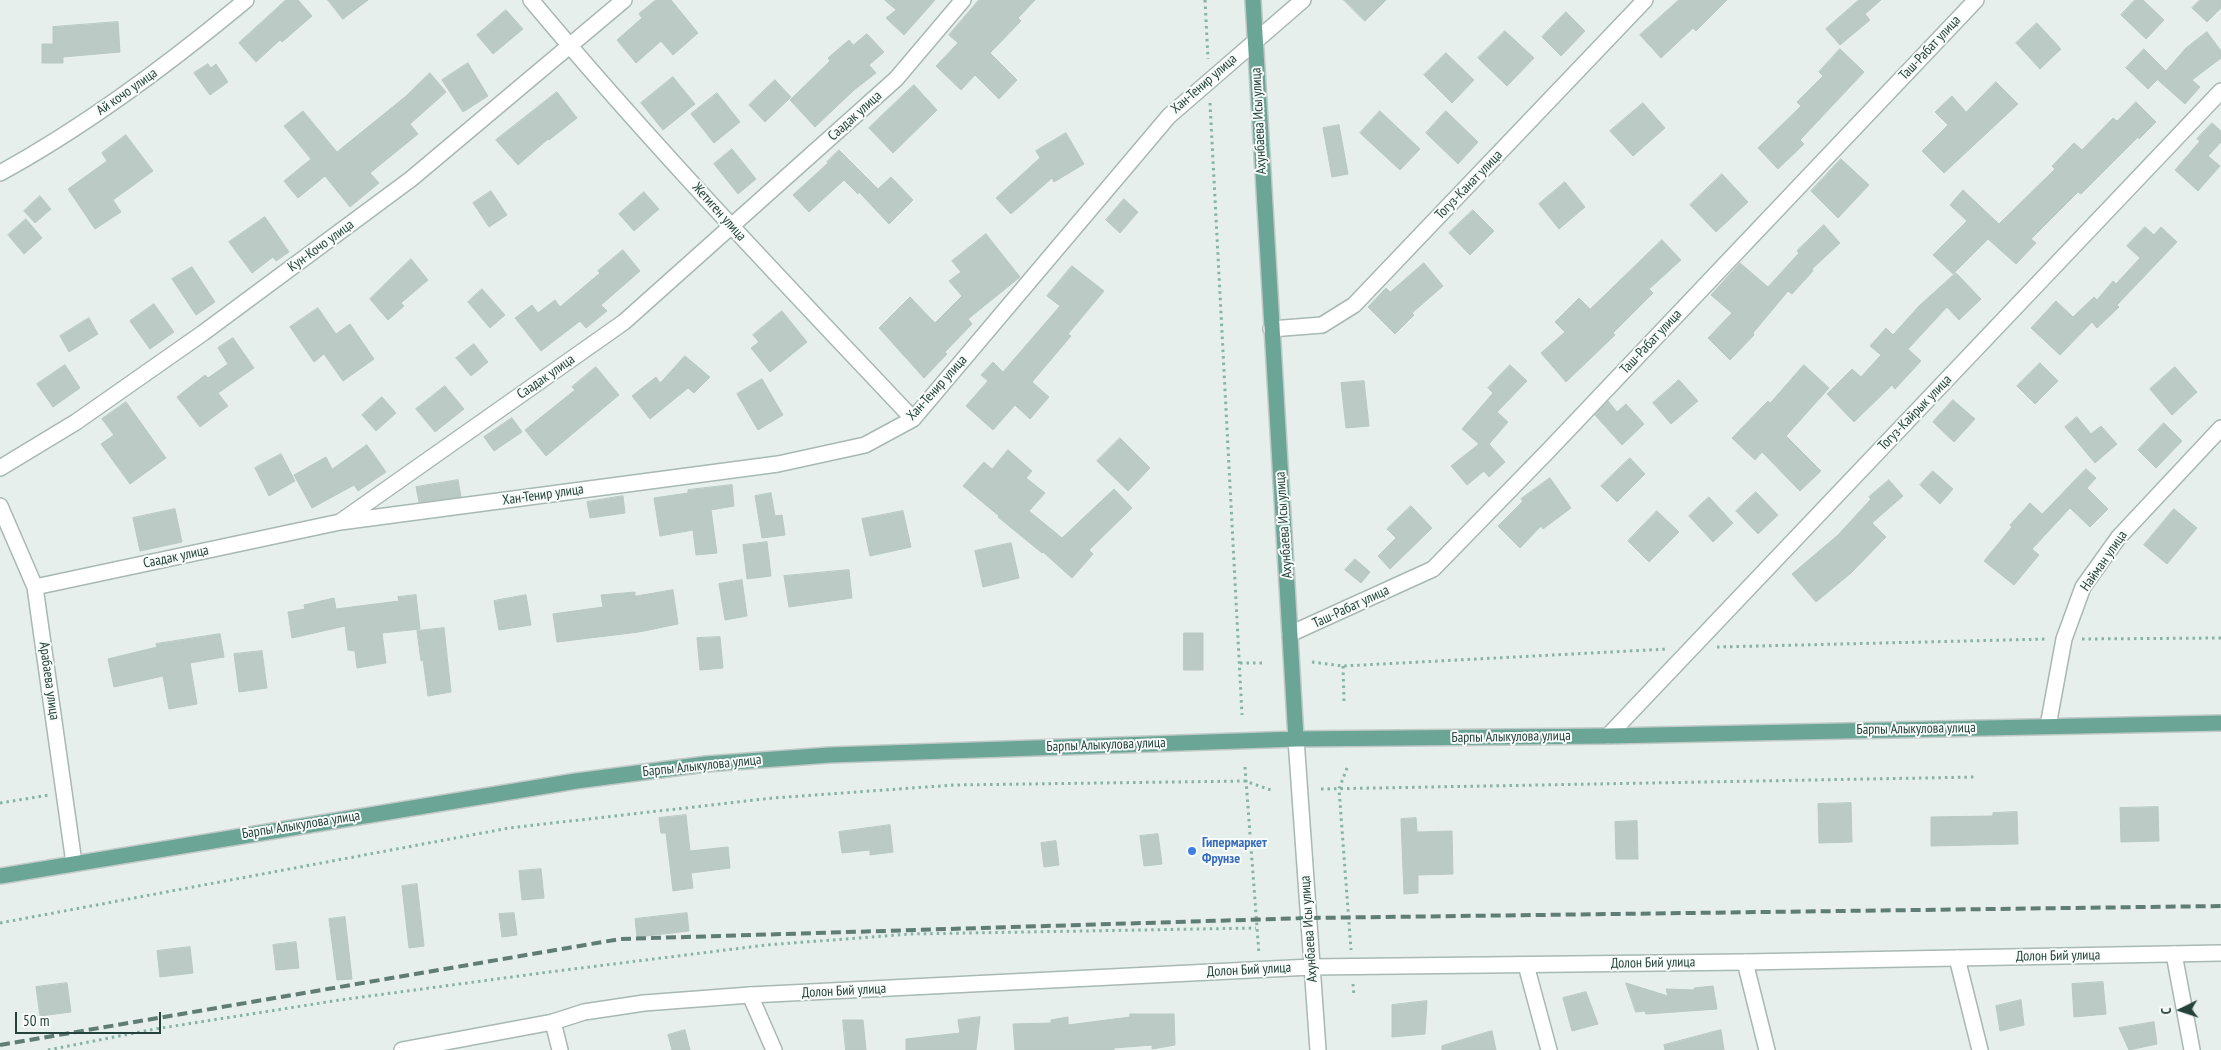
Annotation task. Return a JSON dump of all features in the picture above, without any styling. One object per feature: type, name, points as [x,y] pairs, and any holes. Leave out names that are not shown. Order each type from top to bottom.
[{"type":"main road","name":"Ахунбаева Исы улица","points":[[1253,0],[1296,739]]},
{"type":"main road","name":"Барпы Алыкулова улица","points":[[0,876],[436,803],[706,764],[830,755],[958,749],[1296,739],[1608,736],[2221,723]]},
{"type":"street","name":"Ай кочо улица","points":[[0,173],[47,147],[180,55],[246,0]]},
{"type":"street","name":"Жетиген улица","points":[[531,0],[733,227],[913,419]]},
{"type":"street","name":"Кун-Кочо улица","points":[[0,468],[92,411],[211,327],[403,185],[624,0]]},
{"type":"street","name":"Саадак улица","points":[[35,587],[340,522],[624,322],[733,227],[896,79],[963,0]]},
{"type":"street","name":"Хан-Тенир улица","points":[[340,522],[778,464],[865,445],[913,419],[1169,116],[1209,79],[1303,0]]},
{"type":"street","name":"Тогуз-Канат улица","points":[[1271,329],[1322,325],[1354,305],[1645,0]]},
{"type":"street","name":"Таш-Рабат улица","points":[[1290,634],[1433,569],[1548,451],[1976,0]]},
{"type":"street","name":"Тогуз-Кайрык улица","points":[[1608,736],[2221,90]]},
{"type":"street","name":"Найман улица","points":[[2048,726],[2064,639],[2083,587],[2118,538],[2221,428]]},
{"type":"street","name":"Арабаева улица","points":[[0,506],[35,587],[74,863]]},
{"type":"street","name":"Ахунбаева Исы улица","points":[[1296,739],[1318,1050]]},
{"type":"street","name":"Долон Бий улица","points":[[402,1050],[553,1022],[584,1012],[644,1003],[750,995],[1311,967],[1745,962],[2221,953]]},
{"type":"street","points":[[2174,954],[2192,1050]]},
{"type":"street","points":[[1956,958],[1980,1050]]},
{"type":"street","points":[[1745,962],[1767,1050]]},
{"type":"street","points":[[1526,965],[1549,1050]]},
{"type":"street","points":[[750,995],[774,1050]]},
{"type":"street","points":[[553,1022],[560,1050]]},
{"type":"path","points":[[1205,0],[1242,715]]},
{"type":"path","points":[[1312,662],[1343,666],[1691,648],[2064,639],[2221,638]]},
{"type":"path","points":[[1240,663],[1262,663]]},
{"type":"path","points":[[1343,666],[1344,702]]},
{"type":"path","points":[[1245,767],[1260,970]]},
{"type":"path","points":[[1347,768],[1339,789],[1354,996]]},
{"type":"path","points":[[1321,789],[1977,777]]},
{"type":"path","points":[[0,923],[518,827],[772,798],[954,786],[1246,781],[1271,790]]},
{"type":"path","points":[[0,803],[65,793]]},
{"type":"path","points":[[48,1050],[155,1029],[340,1000],[766,945],[910,934],[1256,928]]},
{"type":"building","points":[[286,0],[298,0],[312,16],[282,42],[280,40],[256,62],[239,43]]},
{"type":"building","points":[[328,0],[368,0],[343,19]]},
{"type":"building","points":[[656,0],[671,0],[698,33],[673,55],[661,41],[636,63],[617,40],[642,18],[639,14]]},
{"type":"building","points":[[885,0],[935,0],[904,35],[886,18],[896,10]]},
{"type":"building","points":[[979,0],[1035,0],[1018,18],[1021,21],[990,53],[1017,80],[999,99],[975,75],[961,90],[936,66],[958,43],[949,35]]},
{"type":"building","points":[[1344,0],[1386,0],[1365,21]]},
{"type":"building","points":[[1679,0],[1727,0],[1696,31],[1693,28],[1661,58],[1640,35]]},
{"type":"building","points":[[1859,0],[1881,0],[1865,14],[1870,20],[1840,45],[1826,29]]},
{"type":"building","points":[[2135,0],[2143,0],[2164,20],[2146,39],[2121,15]]},
{"type":"building","points":[[2200,0],[2221,0],[2221,8],[2207,22],[2192,8]]},
{"type":"building","points":[[506,10],[523,29],[493,54],[477,35]]},
{"type":"building","points":[[1566,12],[1585,31],[1561,56],[1542,37]]},
{"type":"building","points":[[118,22],[120,52],[63,57],[63,63],[42,63],[42,44],[53,44],[53,27]]},
{"type":"building","points":[[2037,23],[2061,49],[2040,69],[2016,43]]},
{"type":"building","points":[[1505,31],[1534,58],[1507,86],[1478,58]]},
{"type":"building","points":[[2207,32],[2221,51],[2221,58],[2192,80],[2200,87],[2185,104],[2158,80],[2186,48]]},
{"type":"building","points":[[867,34],[884,52],[869,65],[876,73],[854,90],[815,127],[790,100],[830,61],[828,58],[849,40],[853,45]]},
{"type":"building","points":[[1840,49],[1864,72],[1800,140],[1804,144],[1778,169],[1758,148],[1801,106],[1797,102],[1823,76],[1819,72]]},
{"type":"building","points":[[2144,49],[2166,71],[2148,89],[2126,68]]},
{"type":"building","points":[[1446,53],[1474,80],[1452,103],[1424,75]]},
{"type":"building","points":[[468,63],[488,96],[463,112],[442,80]]},
{"type":"building","points":[[208,64],[211,68],[216,64],[228,82],[210,95],[194,73]]},
{"type":"building","points":[[430,73],[446,92],[410,124],[418,134],[370,173],[379,183],[350,207],[325,176],[298,198],[284,181],[311,159],[284,126],[303,111],[337,152],[405,97]]},
{"type":"building","points":[[673,77],[695,104],[663,130],[641,103]]},
{"type":"building","points":[[775,80],[791,97],[765,122],[749,105]]},
{"type":"building","points":[[1996,82],[2018,104],[1944,173],[1922,151],[1948,125],[1935,112],[1952,96],[1966,112]]},
{"type":"building","points":[[914,85],[937,110],[893,153],[869,128]]},
{"type":"building","points":[[557,92],[577,118],[548,139],[518,165],[496,140]]},
{"type":"building","points":[[717,93],[740,122],[714,143],[691,114]]},
{"type":"building","points":[[2136,102],[2156,122],[2139,139],[2138,137],[2081,194],[2078,192],[2031,239],[2036,243],[2016,264],[1988,239],[1953,274],[1933,255],[1967,221],[1950,205],[1963,190],[1999,224],[2055,169],[2052,166],[2074,143],[2082,150],[2113,118],[2117,121]]},
{"type":"building","points":[[1643,103],[1665,128],[1633,156],[1610,131]]},
{"type":"building","points":[[1380,111],[1420,149],[1400,170],[1360,133]]},
{"type":"building","points":[[1446,111],[1478,142],[1458,164],[1426,133]]},
{"type":"building","points":[[2212,123],[2221,131],[2221,142],[2208,156],[2220,166],[2198,191],[2175,170],[2200,141],[2197,139]]},
{"type":"building","points":[[1339,125],[1348,174],[1332,177],[1323,128]]},
{"type":"building","points":[[1066,133],[1084,164],[1054,182],[1052,178],[1011,214],[996,198],[1040,158],[1036,151]]},
{"type":"building","points":[[126,135],[153,171],[113,200],[121,212],[95,229],[68,189],[107,161],[102,153]]},
{"type":"building","points":[[732,149],[756,179],[738,194],[714,164]]},
{"type":"building","points":[[839,150],[878,189],[891,177],[913,200],[889,224],[859,192],[858,194],[844,180],[809,212],[793,195],[828,163]]},
{"type":"building","points":[[1841,159],[1869,185],[1838,218],[1811,191]]},
{"type":"building","points":[[1722,174],[1748,202],[1716,232],[1690,205]]},
{"type":"building","points":[[1565,182],[1585,207],[1559,229],[1539,204]]},
{"type":"building","points":[[491,191],[507,215],[489,227],[473,203]]},
{"type":"building","points":[[644,192],[659,209],[634,231],[619,214]]},
{"type":"building","points":[[40,196],[51,209],[35,223],[24,211]]},
{"type":"building","points":[[1124,199],[1138,212],[1120,233],[1106,220]]},
{"type":"building","points":[[1473,210],[1494,231],[1470,255],[1449,233]]},
{"type":"building","points":[[265,217],[289,252],[276,261],[273,257],[252,273],[229,242]]},
{"type":"building","points":[[26,219],[42,238],[24,254],[8,235]]},
{"type":"building","points":[[1824,225],[1840,243],[1812,269],[1813,271],[1792,294],[1788,291],[1753,333],[1754,335],[1730,360],[1708,338],[1732,313],[1711,295],[1740,263],[1768,287],[1799,253],[1797,251]]},
{"type":"building","points":[[2145,227],[2154,235],[2161,227],[2177,242],[2117,305],[2119,307],[2097,328],[2092,322],[2060,355],[2031,328],[2056,301],[2073,317],[2094,297],[2097,300],[2113,281],[2116,284],[2140,258],[2127,246]]},
{"type":"building","points":[[986,234],[1020,277],[968,319],[972,324],[945,352],[947,354],[924,378],[879,328],[910,297],[935,323],[962,296],[949,281],[961,272],[952,261]]},
{"type":"building","points":[[1662,240],[1681,260],[1649,289],[1653,293],[1613,333],[1615,335],[1566,382],[1541,353],[1565,332],[1555,322],[1579,298],[1590,309]]},
{"type":"building","points":[[623,250],[640,271],[601,305],[607,311],[586,328],[580,321],[541,351],[515,318],[532,305],[538,313],[555,300],[560,307],[600,273],[598,271]]},
{"type":"building","points":[[411,259],[428,280],[401,303],[404,306],[388,320],[370,299]]},
{"type":"building","points":[[1424,263],[1443,286],[1412,313],[1414,315],[1395,334],[1368,307],[1386,288],[1390,292]]},
{"type":"building","points":[[1072,266],[1104,291],[1068,334],[1071,336],[1032,382],[1049,397],[1030,419],[1015,405],[993,430],[966,406],[988,381],[981,375],[993,362],[1003,372],[1060,306],[1047,296]]},
{"type":"building","points":[[192,267],[215,302],[196,315],[172,279]]},
{"type":"building","points":[[1956,273],[1981,299],[1959,320],[1947,307],[1908,349],[1921,361],[1895,389],[1892,385],[1854,422],[1827,394],[1852,369],[1861,377],[1881,355],[1870,346],[1886,328],[1893,335],[1919,306]]},
{"type":"building","points":[[482,289],[505,315],[490,328],[468,302]]},
{"type":"building","points":[[154,304],[174,332],[150,349],[130,321]]},
{"type":"building","points":[[318,308],[336,334],[350,324],[374,359],[343,381],[324,354],[314,362],[290,327]]},
{"type":"building","points":[[782,311],[807,342],[770,372],[751,348],[759,342],[753,335]]},
{"type":"building","points":[[89,318],[98,334],[69,352],[60,336]]},
{"type":"building","points":[[233,338],[254,368],[218,393],[228,406],[200,427],[177,397],[205,375],[208,378],[228,364],[218,348]]},
{"type":"building","points":[[474,344],[488,362],[471,376],[456,358]]},
{"type":"building","points":[[685,356],[710,377],[694,393],[688,388],[650,419],[632,396],[656,377],[660,383]]},
{"type":"building","points":[[2040,363],[2058,381],[2035,404],[2017,386]]},
{"type":"building","points":[[65,365],[80,388],[53,407],[37,384]]},
{"type":"building","points":[[1510,365],[1527,381],[1497,412],[1508,422],[1489,444],[1505,462],[1489,477],[1484,471],[1467,485],[1451,466],[1479,444],[1462,429],[1493,393],[1488,388]]},
{"type":"building","points":[[1804,365],[1829,388],[1786,436],[1821,471],[1800,491],[1762,452],[1755,460],[1732,438],[1768,401],[1770,403]]},
{"type":"building","points":[[596,367],[619,395],[546,456],[525,430],[575,390],[572,387]]},
{"type":"building","points":[[2175,367],[2197,392],[2172,415],[2150,389]]},
{"type":"building","points":[[762,379],[783,415],[758,430],[737,394]]},
{"type":"building","points":[[1679,380],[1698,401],[1671,424],[1653,403]]},
{"type":"building","points":[[1364,381],[1369,426],[1346,428],[1341,383]]},
{"type":"building","points":[[445,386],[464,409],[435,432],[416,409]]},
{"type":"building","points":[[382,397],[396,413],[376,431],[362,415]]},
{"type":"building","points":[[1953,400],[1975,419],[1954,442],[1933,422]]},
{"type":"building","points":[[1608,401],[1617,412],[1626,404],[1644,424],[1622,445],[1595,415]]},
{"type":"building","points":[[126,402],[166,458],[130,484],[101,444],[114,435],[102,419]]},
{"type":"building","points":[[2077,417],[2091,434],[2101,426],[2117,444],[2095,463],[2065,427]]},
{"type":"building","points":[[512,418],[522,432],[494,451],[484,437]]},
{"type":"building","points":[[2164,423],[2182,441],[2156,468],[2138,450]]},
{"type":"building","points":[[1120,438],[1150,468],[1128,491],[1097,461]]},
{"type":"building","points":[[367,445],[386,472],[358,491],[354,485],[312,508],[294,475],[326,457],[332,469]]},
{"type":"building","points":[[1008,450],[1032,471],[1026,478],[1045,493],[1029,511],[1062,538],[1114,489],[1132,508],[1089,550],[1093,554],[1072,578],[963,486],[984,462],[992,469]]},
{"type":"building","points":[[281,454],[295,481],[269,496],[255,468]]},
{"type":"building","points":[[1630,458],[1645,474],[1617,502],[1601,486]]},
{"type":"building","points":[[2086,469],[2096,478],[2087,488],[2108,509],[2090,527],[2070,508],[2032,549],[2039,555],[2014,585],[1984,561],[2012,527],[2010,525],[2030,503],[2042,514]]},
{"type":"building","points":[[1933,471],[1953,489],[1940,504],[1920,485]]},
{"type":"building","points":[[1550,478],[1571,508],[1543,529],[1541,526],[1520,548],[1498,526],[1523,501],[1521,499]]},
{"type":"building","points":[[458,480],[461,497],[419,502],[416,487]]},
{"type":"building","points":[[1889,480],[1903,496],[1872,523],[1886,537],[1851,573],[1816,602],[1792,574],[1838,535],[1871,499],[1869,497]]},
{"type":"building","points":[[732,485],[734,506],[711,510],[717,553],[696,555],[693,530],[660,536],[654,498],[688,493],[688,490]]},
{"type":"building","points":[[1756,492],[1778,515],[1758,534],[1736,511]]},
{"type":"building","points":[[771,493],[775,516],[782,515],[785,535],[762,538],[755,496]]},
{"type":"building","points":[[623,496],[625,513],[590,518],[587,502]]},
{"type":"building","points":[[1709,497],[1733,523],[1713,542],[1689,516]]},
{"type":"building","points":[[1411,506],[1432,528],[1390,569],[1378,556],[1396,538],[1387,529]]},
{"type":"building","points":[[175,509],[182,542],[140,551],[133,518]]},
{"type":"building","points":[[2174,509],[2197,528],[2167,564],[2144,545]]},
{"type":"building","points":[[903,511],[911,547],[870,556],[862,519]]},
{"type":"building","points":[[1657,511],[1679,532],[1649,562],[1628,541]]},
{"type":"building","points":[[767,542],[771,576],[747,579],[743,545]]},
{"type":"building","points":[[1011,543],[1019,578],[983,587],[975,551]]},
{"type":"building","points":[[1355,559],[1370,572],[1361,583],[1345,570]]},
{"type":"building","points":[[849,570],[852,598],[789,607],[784,576]]},
{"type":"building","points":[[742,580],[747,616],[725,620],[719,584]]},
{"type":"building","points":[[673,590],[678,624],[639,632],[557,642],[553,614],[603,607],[601,595],[635,592],[635,596]]},
{"type":"building","points":[[416,595],[420,629],[382,633],[386,663],[357,668],[355,651],[348,650],[345,626],[292,638],[288,612],[305,609],[304,605],[334,598],[336,609],[399,601],[398,597]]},
{"type":"building","points":[[526,595],[531,625],[499,630],[494,601]]},
{"type":"building","points":[[444,628],[451,692],[428,696],[417,631]]},
{"type":"building","points":[[1184,633],[1203,633],[1203,670],[1184,670]]},
{"type":"building","points":[[220,634],[224,657],[190,663],[197,704],[169,709],[163,676],[114,687],[108,659],[157,647],[156,644]]},
{"type":"building","points":[[720,637],[723,668],[700,670],[697,638]]},
{"type":"building","points":[[262,651],[267,688],[239,692],[234,654]]},
{"type":"building","points":[[1851,803],[1852,842],[1819,843],[1818,804]]},
{"type":"building","points":[[2158,807],[2159,841],[2121,842],[2120,808]]},
{"type":"building","points":[[2017,812],[2018,844],[1931,846],[1931,817],[1993,816],[1993,813]]},
{"type":"building","points":[[686,815],[690,851],[728,847],[730,868],[691,873],[693,888],[673,891],[666,833],[661,833],[659,818]]},
{"type":"building","points":[[1416,818],[1417,832],[1452,831],[1453,874],[1418,875],[1418,893],[1404,894],[1401,819]]},
{"type":"building","points":[[1637,821],[1638,859],[1616,859],[1615,822]]},
{"type":"building","points":[[890,825],[893,852],[870,855],[870,850],[842,853],[839,832]]},
{"type":"building","points":[[1158,834],[1162,864],[1144,866],[1140,836]]},
{"type":"building","points":[[1056,841],[1059,865],[1044,867],[1041,843]]},
{"type":"building","points":[[541,869],[544,898],[522,900],[519,871]]},
{"type":"building","points":[[417,884],[424,946],[409,948],[402,886]]},
{"type":"building","points":[[514,913],[517,935],[502,937],[499,914]]},
{"type":"building","points":[[687,913],[689,931],[637,937],[635,919]]},
{"type":"building","points":[[345,917],[352,979],[337,980],[329,919]]},
{"type":"building","points":[[296,942],[299,968],[276,970],[273,945]]},
{"type":"building","points":[[190,947],[193,973],[160,977],[157,951]]},
{"type":"building","points":[[2103,982],[2106,1014],[2074,1017],[2072,984]]},
{"type":"building","points":[[67,983],[71,1012],[40,1016],[36,987]]},
{"type":"building","points":[[1626,983],[1668,996],[1666,989],[1695,990],[1694,988],[1713,986],[1717,1009],[1646,1014],[1645,1011],[1636,1012]]},
{"type":"building","points":[[1586,992],[1598,1024],[1572,1031],[1563,998]]},
{"type":"building","points":[[2021,1000],[2024,1025],[2000,1031],[1996,1006]]},
{"type":"building","points":[[1427,1001],[1425,1034],[1392,1037],[1392,1005]]},
{"type":"building","points":[[1130,1014],[1174,1014],[1175,1045],[1152,1049],[1152,1045],[1114,1048],[1114,1050],[1015,1050],[1013,1024],[1051,1023],[1051,1020],[1068,1017],[1068,1025],[1130,1017]]},
{"type":"building","points":[[980,1017],[976,1050],[906,1050],[906,1039],[960,1033],[958,1020]]},
{"type":"building","points":[[843,1020],[863,1020],[866,1050],[846,1050]]},
{"type":"building","points":[[2154,1022],[2157,1044],[2129,1050],[2119,1028]]},
{"type":"building","points":[[685,1030],[690,1050],[672,1050],[668,1035]]},
{"type":"building","points":[[1721,1030],[1724,1050],[1665,1050],[1664,1045]]},
{"type":"building","points":[[1492,1031],[1496,1050],[1442,1050],[1442,1046]]},
{"type":"railway","points":[[0,1045],[620,939],[1308,918],[2221,906]]},
{"type":"place","name":"Гипермаркет Фрунзе","points":[[1192,851]]}]
